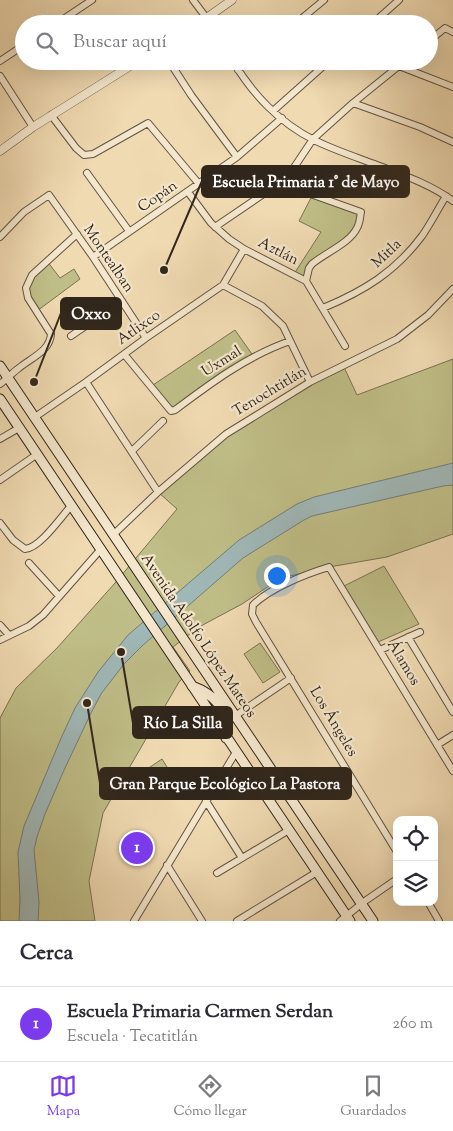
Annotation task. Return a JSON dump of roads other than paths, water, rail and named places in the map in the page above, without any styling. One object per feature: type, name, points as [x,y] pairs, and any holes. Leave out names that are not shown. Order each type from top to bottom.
[{"type":"main road","name":"Avenida Adolfo López Mateos","points":[[0,366],[373,921]]},
{"type":"main road","points":[[0,399],[317,872],[346,919]]},
{"type":"street","points":[[70,15],[92,0]]},
{"type":"street","points":[[193,0],[204,15]]},
{"type":"street","points":[[216,15],[232,0]]},
{"type":"street","points":[[306,15],[324,0]]},
{"type":"street","points":[[382,15],[399,0]]},
{"type":"street","points":[[438,34],[445,28],[453,32]]},
{"type":"street","points":[[0,61],[15,50]]},
{"type":"street","points":[[0,151],[33,126],[124,70]]},
{"type":"street","points":[[175,70],[191,95],[237,156]]},
{"type":"street","points":[[238,70],[254,92],[273,111],[313,139],[344,153],[402,174],[453,201]]},
{"type":"street","points":[[273,111],[319,70]]},
{"type":"street","points":[[215,227],[288,178],[313,139],[393,70]]},
{"type":"street","points":[[408,70],[453,87]]},
{"type":"street","points":[[0,76],[33,126]]},
{"type":"street","points":[[354,103],[420,127],[453,142]]},
{"type":"street","points":[[51,115],[76,148],[84,155],[93,154],[148,123],[199,184]]},
{"type":"street","name":"Copán","points":[[92,257],[199,184],[237,156],[282,118]]},
{"type":"street","points":[[87,173],[129,231]]},
{"type":"street","points":[[288,178],[305,192],[361,212],[355,232],[312,264],[308,268],[306,281]]},
{"type":"street","name":"Aztlán","points":[[188,192],[215,227],[244,249],[306,281],[345,346]]},
{"type":"street","name":"Montealban","points":[[0,237],[24,212],[49,195],[146,338]]},
{"type":"street","name":"Mitla","points":[[323,308],[368,287],[395,265],[422,235],[446,196]]},
{"type":"street","points":[[0,384],[22,365],[40,354],[50,340],[51,334],[28,298],[26,288],[32,275],[77,234]]},
{"type":"street","name":"Atlixco","points":[[35,417],[223,285],[244,249]]},
{"type":"street","points":[[223,285],[270,311],[283,326],[310,382]]},
{"type":"street","name":"Tenochtitlán","points":[[113,535],[158,492],[226,434],[310,382],[396,339],[428,315],[453,289]]},
{"type":"street","points":[[71,336],[122,301]]},
{"type":"street","name":"Uxmal","points":[[124,354],[171,411],[242,364],[290,341]]},
{"type":"street","points":[[86,382],[158,492]]},
{"type":"street","points":[[132,451],[163,421]]},
{"type":"street","points":[[0,439],[19,428]]},
{"type":"street","points":[[0,480],[36,455]]},
{"type":"street","points":[[0,523],[13,540],[26,549],[36,544],[71,506]]},
{"type":"street","points":[[0,640],[30,626],[37,620],[101,549]]},
{"type":"street","points":[[29,563],[59,596]]},
{"type":"street","name":"Álamos","points":[[253,605],[291,581],[329,567],[453,771]]},
{"type":"street","name":"Los Ángeles","points":[[253,605],[252,614],[256,622],[393,845]]},
{"type":"street","points":[[0,625],[9,635]]},
{"type":"street","points":[[380,650],[420,632]]},
{"type":"street","points":[[408,637],[453,712]]},
{"type":"street","points":[[235,716],[291,678]]},
{"type":"street","points":[[437,745],[453,735]]},
{"type":"street","points":[[134,921],[236,752]]},
{"type":"street","points":[[206,801],[242,858]]},
{"type":"street","points":[[217,873],[289,830]]},
{"type":"street","points":[[167,865],[202,921]]},
{"type":"street","points":[[238,921],[317,872]]},
{"type":"street","points":[[346,919],[362,904],[393,882]]},
{"type":"street","points":[[430,906],[439,921]]},
{"type":"water","points":[[453,463],[453,485],[312,516],[304,520],[243,558],[124,664],[101,694],[91,713],[65,768],[37,837],[34,850],[39,902],[38,921],[19,921],[18,852],[24,826],[75,708],[98,672],[128,635],[239,540],[297,504],[314,497]]},
{"type":"place","name":"Escuela Primaria 1° de Mayo","points":[[164,270]]},
{"type":"place","name":"Oxxo","points":[[34,382]]},
{"type":"place","name":"Río La Silla","points":[[121,652]]},
{"type":"place","name":"Gran Parque Ecológico La Pastora","points":[[87,703]]},
{"type":"place","name":"Escuela Primaria Carmen Serdan","points":[[137,848]]}]
